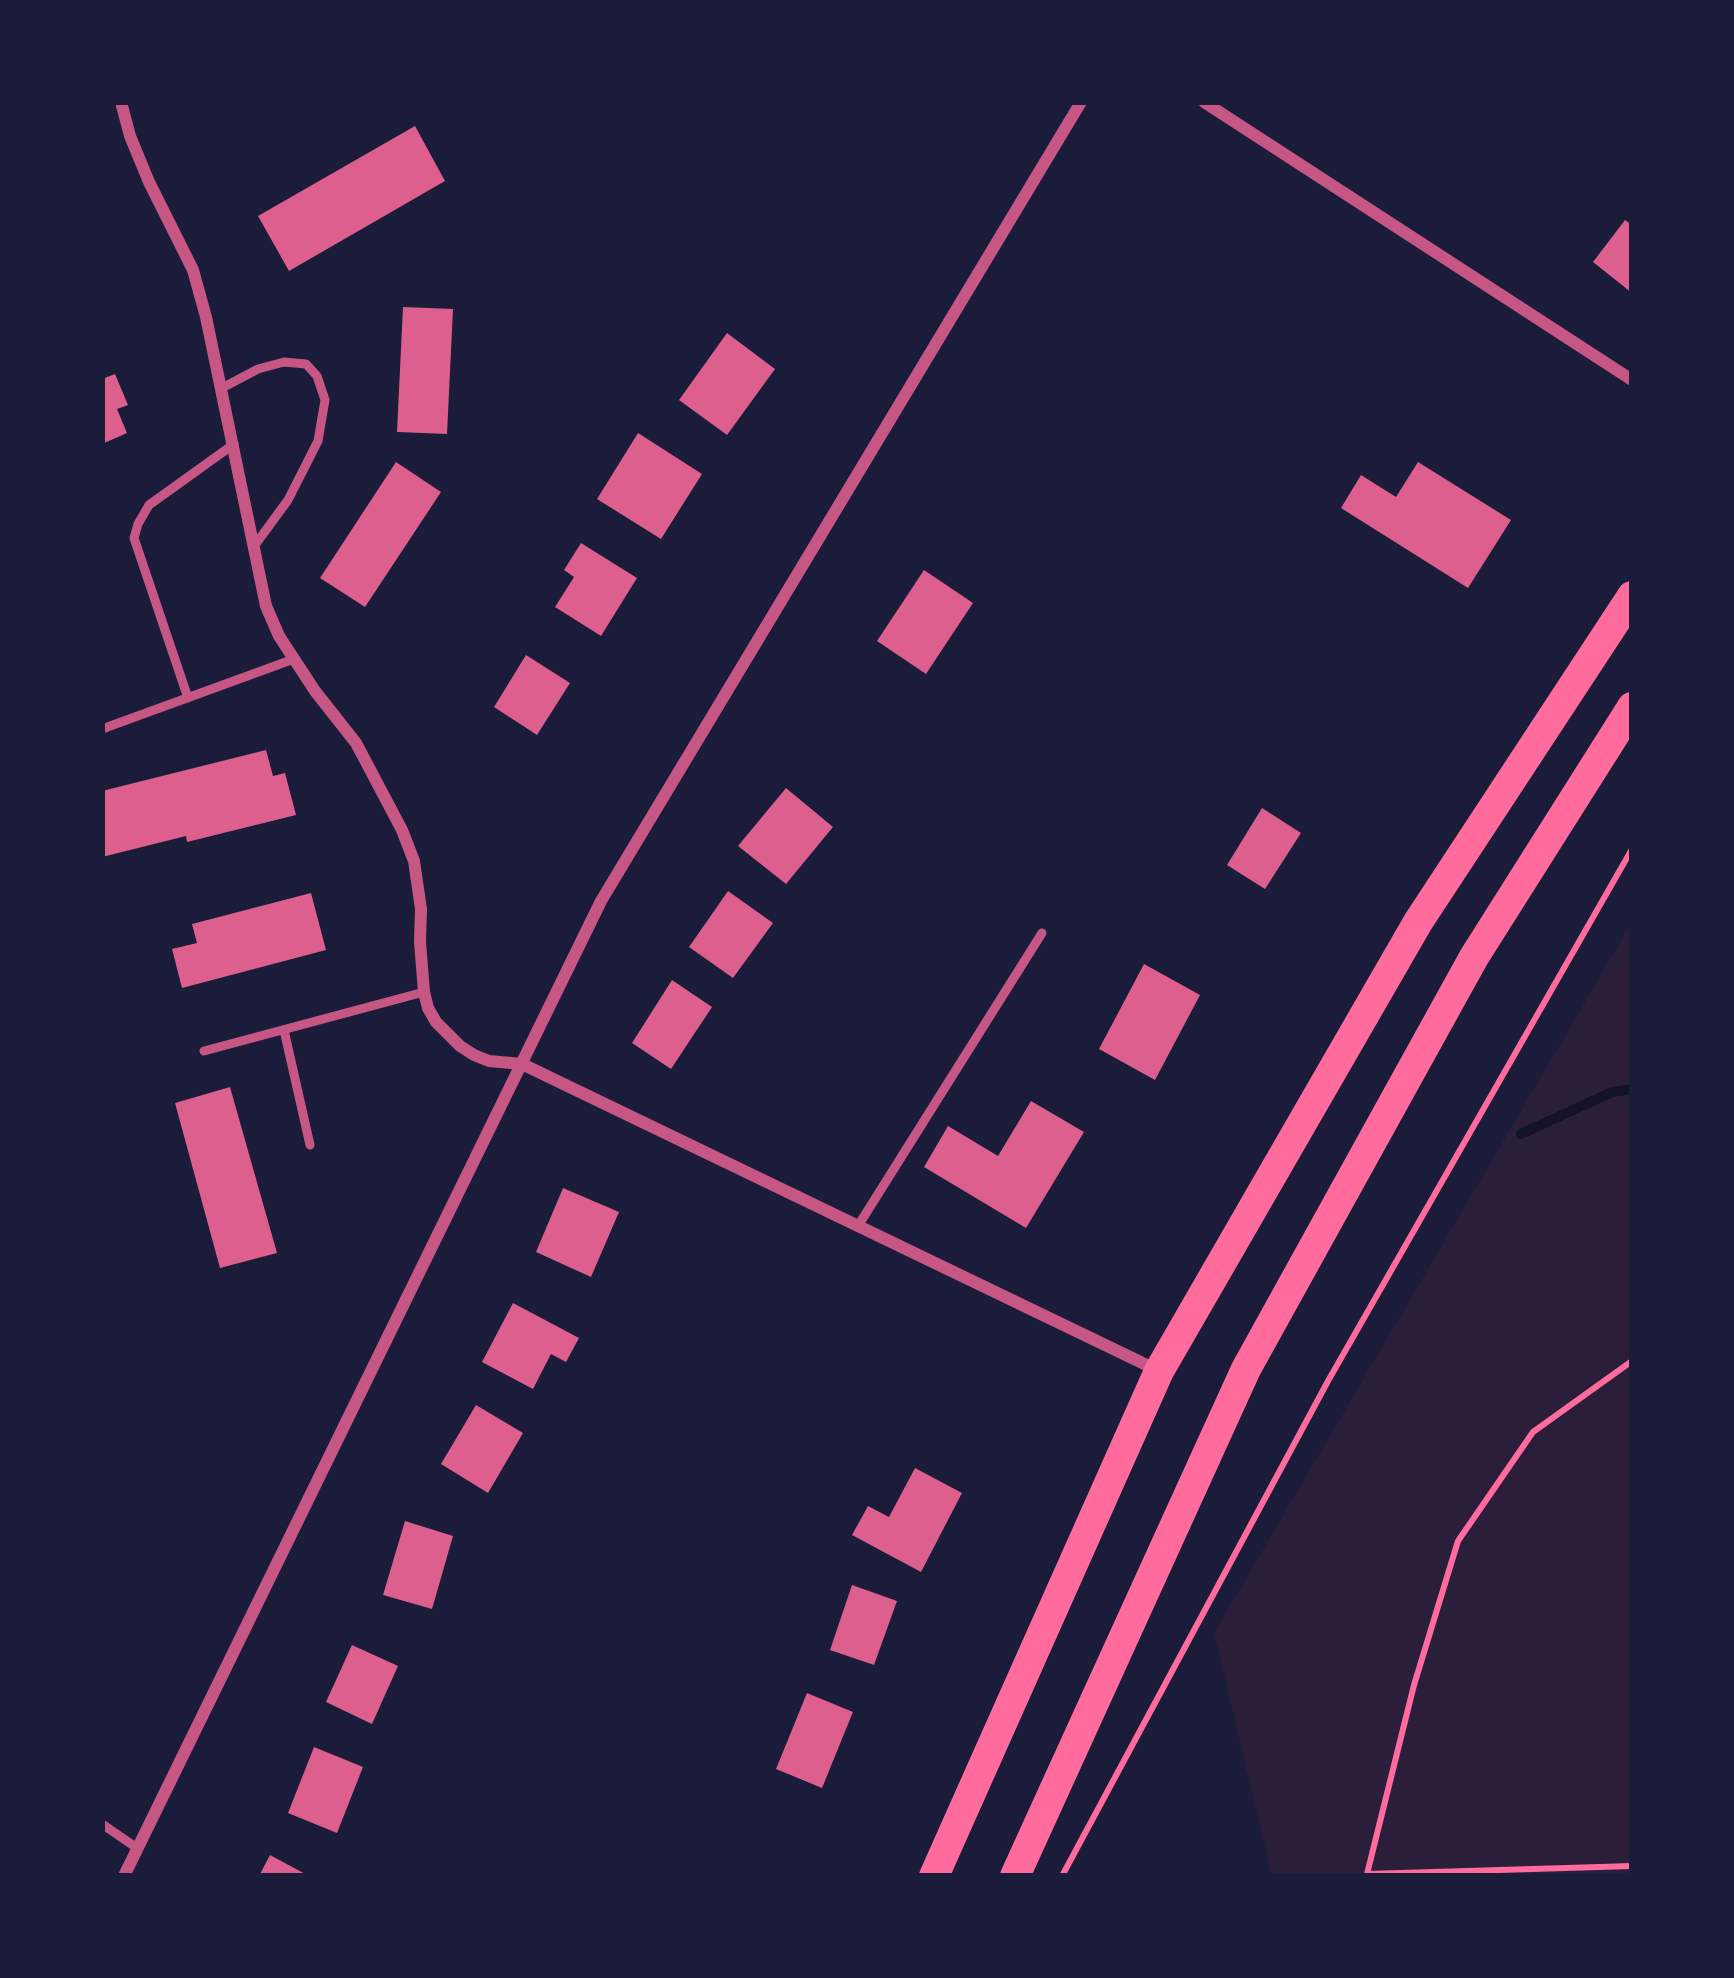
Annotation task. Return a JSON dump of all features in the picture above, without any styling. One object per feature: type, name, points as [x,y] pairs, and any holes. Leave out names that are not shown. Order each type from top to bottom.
[{"type":"main road","points":[[934,1876],[1159,1371],[1418,922],[1632,596]]},
{"type":"main road","points":[[1016,1876],[1246,1369],[1474,957],[1632,707]]},
{"type":"street","points":[[121,102],[148,182],[193,270],[266,606],[315,692],[356,743],[414,861],[422,909],[424,992],[436,1022],[460,1046],[489,1061],[522,1064],[1159,1371]]},
{"type":"street","points":[[124,1876],[601,902],[1082,102]]},
{"type":"street","points":[[1204,102],[1632,380]]},
{"type":"lane","points":[[222,388],[257,369],[284,362],[306,364],[317,376],[325,400],[318,441],[288,500],[255,545]]},
{"type":"lane","points":[[188,698],[134,538],[149,505],[234,444]]},
{"type":"lane","points":[[102,729],[295,659]]},
{"type":"lane","points":[[858,1226],[1042,933]]},
{"type":"lane","points":[[204,1052],[424,992]]},
{"type":"lane","points":[[284,1030],[310,1145]]},
{"type":"lane","points":[[102,1825],[137,1848]]},
{"type":"path","points":[[1062,1876],[1328,1381],[1632,849]]},
{"type":"path","points":[[1632,1361],[1533,1432],[1458,1541],[1414,1685],[1367,1874],[1632,1866]]},
{"type":"shaded area","points":[[1632,922],[1632,1876],[1272,1876],[1214,1633]]},
{"type":"building","points":[[415,126],[445,181],[289,271],[258,216]]},
{"type":"building","points":[[1625,220],[1632,225],[1632,293],[1593,262]]},
{"type":"building","points":[[403,307],[453,309],[447,434],[397,432]]},
{"type":"building","points":[[727,333],[775,369],[727,435],[679,400]]},
{"type":"building","points":[[115,374],[128,405],[117,409],[127,433],[102,444],[102,379]]},
{"type":"building","points":[[638,433],[702,474],[661,539],[597,499]]},
{"type":"building","points":[[396,462],[441,492],[365,607],[320,578]]},
{"type":"building","points":[[1418,462],[1511,520],[1468,588],[1341,508],[1361,475],[1396,497]]},
{"type":"building","points":[[581,543],[637,578],[601,636],[555,607],[574,577],[564,570]]},
{"type":"building","points":[[924,570],[973,603],[926,674],[877,641]]},
{"type":"building","points":[[526,655],[570,683],[537,735],[494,707]]},
{"type":"building","points":[[266,750],[273,776],[285,773],[296,815],[102,857],[102,791]]},
{"type":"building","points":[[786,788],[833,827],[786,884],[738,846]]},
{"type":"building","points":[[1262,808],[1301,833],[1265,889],[1227,865]]},
{"type":"building","points":[[728,891],[773,923],[733,978],[689,947]]},
{"type":"building","points":[[311,893],[326,950],[182,988],[172,949],[197,943],[192,924]]},
{"type":"building","points":[[1144,964],[1200,995],[1155,1080],[1099,1049]]},
{"type":"building","points":[[672,980],[712,1007],[671,1069],[632,1043]]},
{"type":"building","points":[[230,1087],[277,1253],[220,1268],[175,1103]]},
{"type":"building","points":[[1031,1101],[1084,1132],[1026,1228],[924,1167],[948,1126],[998,1156]]},
{"type":"building","points":[[563,1188],[619,1212],[591,1277],[536,1252]]},
{"type":"building","points":[[513,1303],[579,1338],[566,1362],[551,1354],[533,1389],[482,1362]]},
{"type":"building","points":[[476,1405],[523,1433],[488,1493],[441,1464]]},
{"type":"building","points":[[915,1468],[962,1493],[921,1572],[852,1535],[868,1506],[889,1517]]},
{"type":"building","points":[[405,1521],[453,1536],[432,1609],[383,1595]]},
{"type":"building","points":[[852,1585],[897,1601],[874,1665],[830,1650]]},
{"type":"building","points":[[352,1645],[398,1666],[372,1724],[326,1702]]},
{"type":"building","points":[[807,1693],[853,1712],[822,1788],[776,1769]]},
{"type":"building","points":[[314,1747],[363,1767],[337,1833],[288,1813]]},
{"type":"building","points":[[270,1855],[309,1876],[259,1876]]},
{"type":"waterway","points":[[1521,1134],[1612,1092],[1632,1089]]}]
